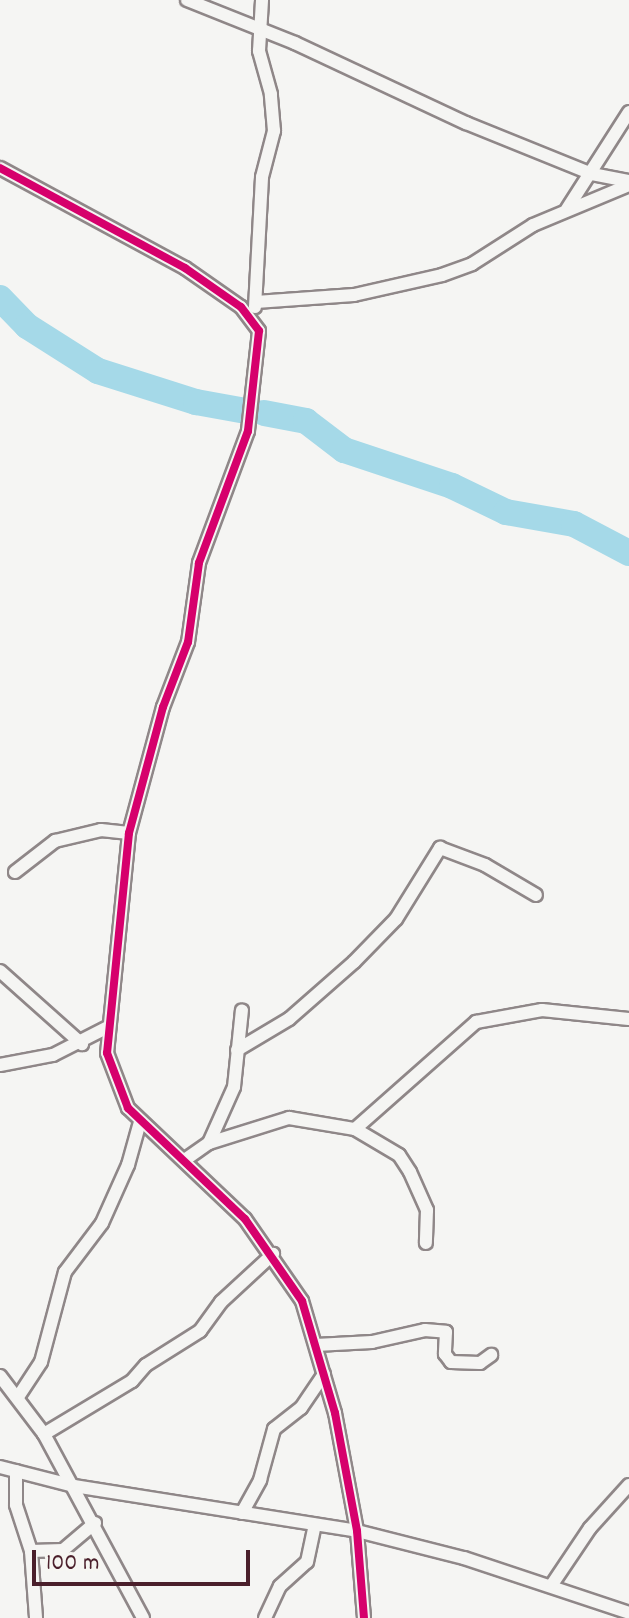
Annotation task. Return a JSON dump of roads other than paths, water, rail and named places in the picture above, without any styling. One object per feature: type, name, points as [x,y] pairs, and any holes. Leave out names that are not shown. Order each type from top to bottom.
[{"type":"street","points":[[187,0],[592,174],[629,183]]},
{"type":"street","points":[[262,0],[260,63],[274,116],[262,177],[253,318],[260,346],[248,431],[199,563],[188,642],[163,707],[129,833],[108,1027],[112,1077],[140,1122],[186,1159],[273,1254],[302,1301],[324,1374],[357,1531],[364,1618]]},
{"type":"street","points":[[567,209],[629,112]]},
{"type":"street","points":[[0,168],[185,268],[253,318]]},
{"type":"street","points":[[256,302],[354,295],[442,275],[567,209],[629,183]]},
{"type":"street","points":[[15,872],[55,841],[101,830],[129,833]]},
{"type":"street","points":[[237,1050],[289,1019],[354,962],[396,919],[440,848],[485,865],[536,895]]},
{"type":"street","points":[[0,971],[82,1044]]},
{"type":"street","points":[[209,1143],[234,1087],[242,1010]]},
{"type":"street","points":[[355,1129],[476,1022],[542,1010],[629,1019]]},
{"type":"street","points":[[0,1065],[82,1044],[108,1027]]},
{"type":"street","points":[[186,1159],[209,1143],[289,1118],[355,1129],[399,1155],[410,1172],[427,1210],[426,1243]]},
{"type":"street","points":[[18,1397],[41,1362],[65,1272],[102,1223],[128,1165],[140,1122]]},
{"type":"street","points":[[44,1434],[132,1381],[146,1365],[200,1331],[221,1302],[273,1254]]},
{"type":"street","points":[[316,1345],[372,1342],[425,1330],[446,1332],[445,1354],[451,1362],[480,1363],[491,1355]]},
{"type":"street","points":[[242,1513],[260,1480],[274,1429],[301,1408],[324,1374]]},
{"type":"street","points":[[0,1376],[44,1434],[95,1523],[143,1618]]},
{"type":"street","points":[[0,1467],[74,1486],[357,1531],[551,1586],[629,1613]]},
{"type":"street","points":[[16,1471],[16,1505],[31,1551],[36,1618]]},
{"type":"street","points":[[551,1586],[590,1528],[629,1485]]},
{"type":"street","points":[[31,1551],[63,1550],[95,1523]]},
{"type":"street","points":[[265,1618],[280,1586],[307,1562],[315,1525]]},
{"type":"waterway","points":[[0,298],[27,326],[98,371],[196,402],[240,410]]},
{"type":"waterway","points":[[264,413],[306,421],[344,450],[452,486],[506,512],[574,524],[629,553]]}]
